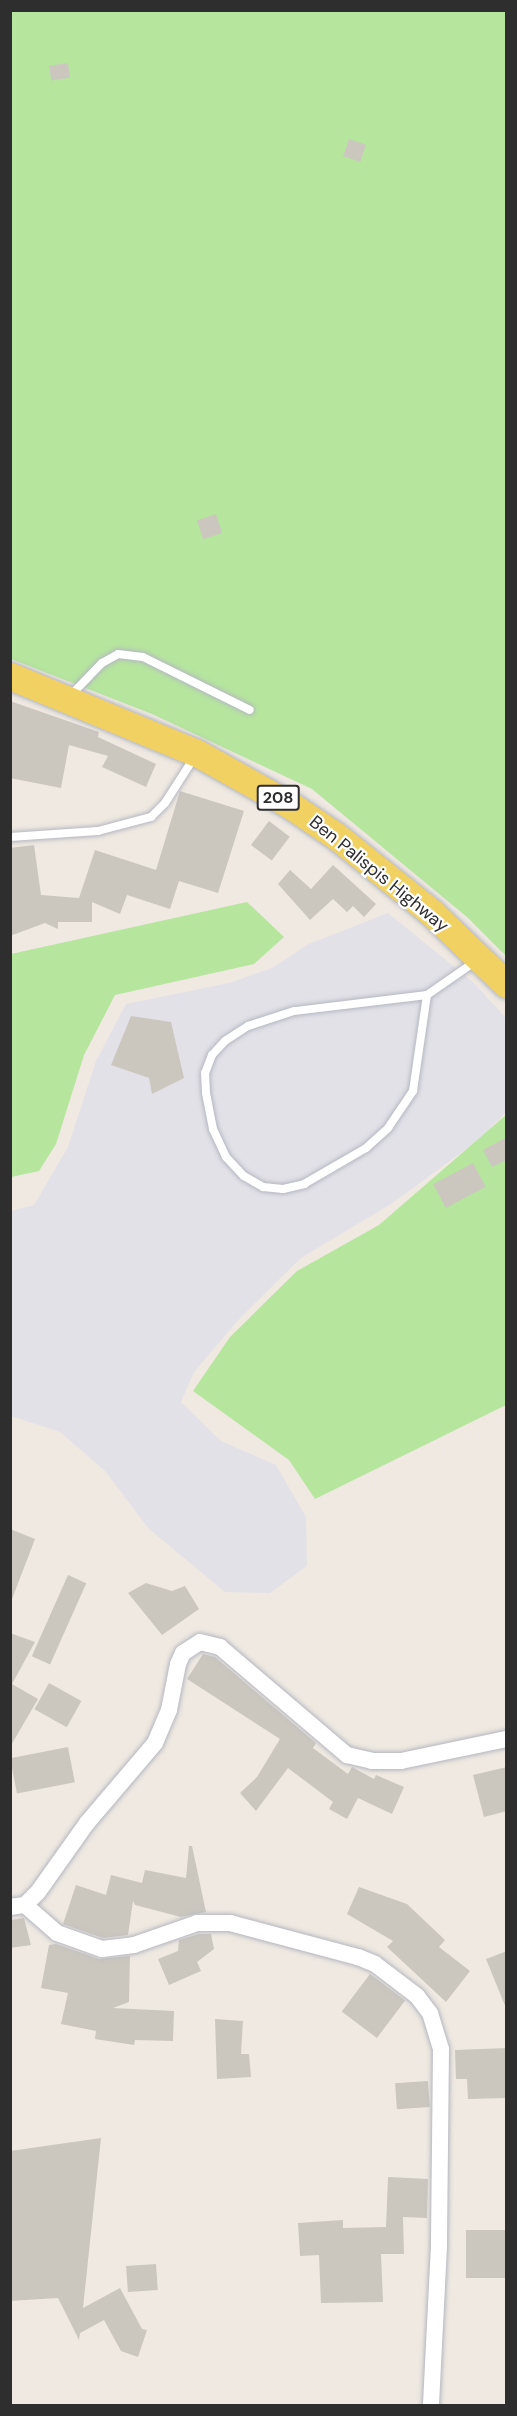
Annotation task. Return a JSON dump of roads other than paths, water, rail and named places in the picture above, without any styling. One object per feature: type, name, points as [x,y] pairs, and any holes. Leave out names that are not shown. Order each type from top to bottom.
[{"type":"main road","name":"Ben Palispis Highway","points":[[10,676],[197,753],[290,805],[336,836],[432,913],[507,984]]},
{"type":"street","points":[[431,2406],[439,2267],[441,2049],[430,2013],[417,1996],[375,1964],[358,1957],[230,1923],[197,1923],[134,1945],[102,1949],[57,1932],[18,1906],[155,1743],[169,1710],[178,1664],[183,1653],[200,1642],[220,1647],[347,1755],[372,1761],[401,1761],[507,1738]]},
{"type":"lane","points":[[68,699],[102,663],[118,654],[144,657],[250,710]]},
{"type":"lane","points":[[10,837],[98,831],[151,817],[165,803],[197,753]]},
{"type":"lane","points":[[427,995],[413,1091],[388,1128],[366,1148],[304,1184],[283,1189],[263,1187],[244,1176],[226,1157],[213,1129],[206,1093],[205,1073],[212,1055],[225,1041],[248,1026],[294,1011],[427,995],[480,958]]}]
